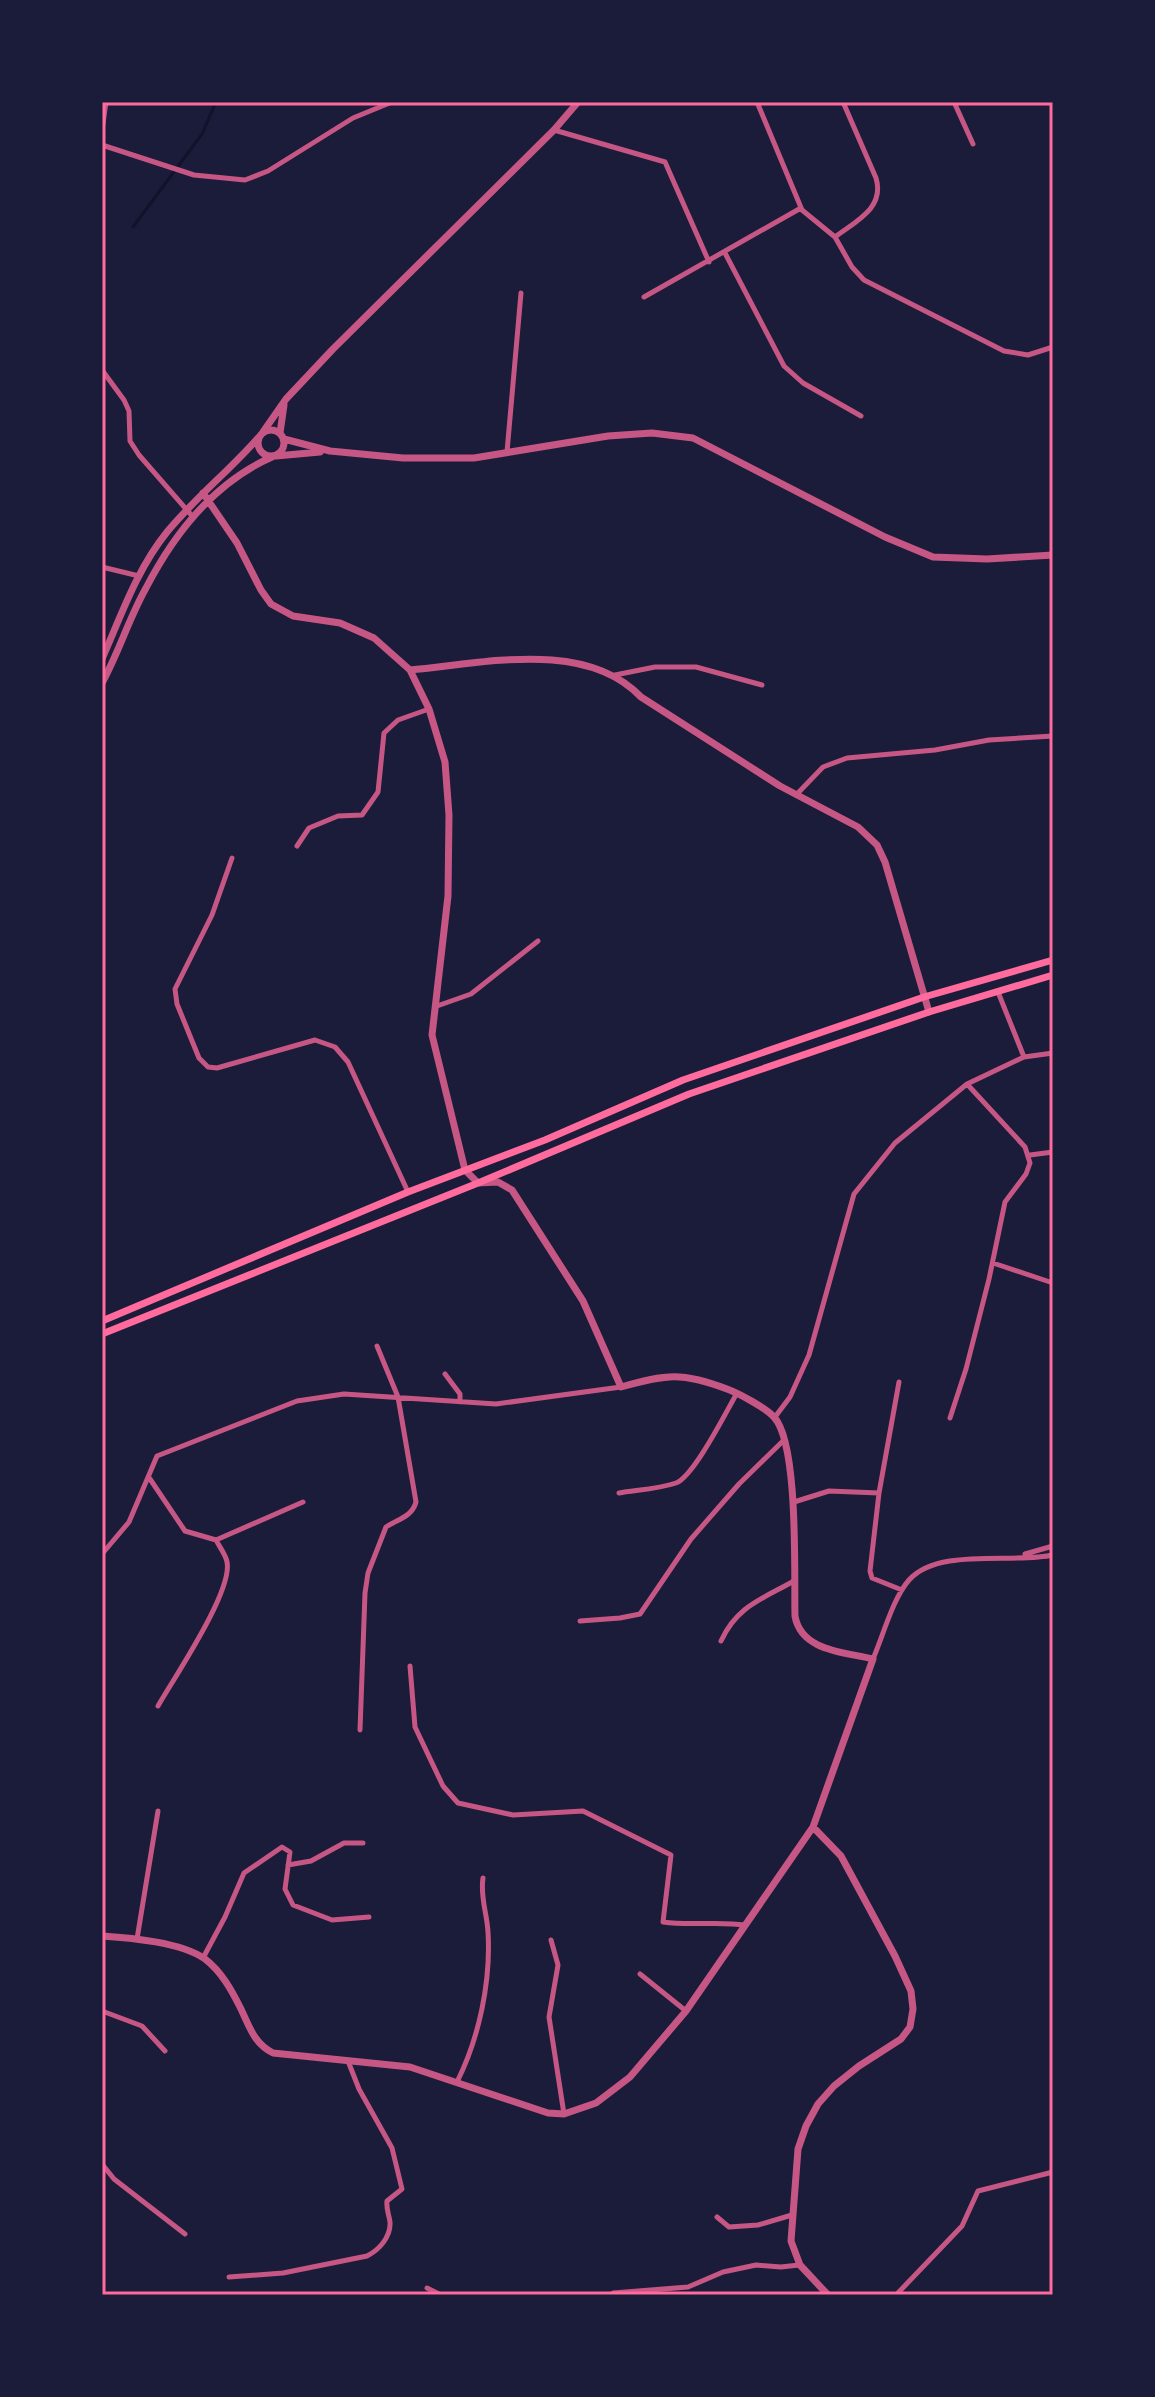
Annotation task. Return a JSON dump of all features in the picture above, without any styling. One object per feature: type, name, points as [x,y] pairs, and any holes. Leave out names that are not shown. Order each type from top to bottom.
[{"type":"main road","points":[[102,1321],[408,1192],[545,1140],[683,1080],[924,997],[1053,960]]},
{"type":"main road","points":[[102,1334],[478,1183],[689,1094],[929,1012],[1053,975]]},
{"type":"street","points":[[102,131],[106,102]]},
{"type":"street","points":[[102,145],[194,175],[245,180],[268,171],[353,118],[392,102]]},
{"type":"street","points":[[102,683],[145,588],[203,493],[261,435],[286,399],[554,130],[578,102]]},
{"type":"street","points":[[757,102],[801,208],[835,237],[852,267],[872,285],[1004,351],[1028,355],[1053,347]]},
{"type":"street","points":[[835,237],[873,208],[878,191],[876,178],[843,102]]},
{"type":"street","points":[[954,102],[973,144]]},
{"type":"street","points":[[554,130],[665,162],[709,262]]},
{"type":"street","points":[[644,297],[801,208]]},
{"type":"street","points":[[725,253],[784,366],[795,379],[861,416]]},
{"type":"street","points":[[507,453],[521,293]]},
{"type":"street","points":[[102,370],[129,411],[128,432],[134,448],[189,514]]},
{"type":"street","points":[[102,659],[139,576],[165,534],[241,472],[283,450],[286,399]]},
{"type":"street","points":[[261,435],[272,430],[330,451]]},
{"type":"street","points":[[261,435],[260,451],[274,456],[330,451],[403,458],[474,458],[608,436],[652,433],[693,438],[885,537],[933,557],[987,559],[1053,555]]},
{"type":"street","points":[[203,493],[237,543],[271,604],[293,616],[340,623],[364,632],[384,645],[410,670],[429,709],[445,762],[449,815],[448,896],[432,1035],[465,1170],[478,1183],[498,1182],[512,1190],[583,1301],[621,1387]]},
{"type":"street","points":[[102,567],[139,576]]},
{"type":"street","points":[[410,670],[538,659],[572,662],[614,676],[641,697],[796,795],[858,827],[877,845],[885,862],[929,1012]]},
{"type":"street","points":[[614,676],[655,667],[696,667],[762,685]]},
{"type":"street","points":[[297,846],[309,828],[338,816],[362,815],[378,792],[384,733],[398,720],[429,709]]},
{"type":"street","points":[[796,795],[823,767],[847,758],[935,750],[989,740],[1053,736]]},
{"type":"street","points":[[232,858],[212,915],[175,989],[177,1004],[199,1058],[208,1067],[217,1068],[315,1040],[335,1047],[348,1062],[408,1192]]},
{"type":"street","points":[[437,1006],[471,994],[538,941]]},
{"type":"street","points":[[998,991],[1024,1057]]},
{"type":"street","points":[[775,1417],[790,1397],[809,1355],[854,1194],[895,1143],[967,1084],[1024,1057],[1053,1053]]},
{"type":"street","points":[[950,1418],[993,1263],[1005,1202],[1028,1171],[1030,1155],[1008,1126],[967,1084]]},
{"type":"street","points":[[1030,1155],[1053,1152]]},
{"type":"street","points":[[993,1263],[1053,1283]]},
{"type":"street","points":[[360,1730],[368,1573],[386,1527],[408,1515],[416,1502],[398,1397],[377,1346]]},
{"type":"street","points":[[445,1374],[460,1394],[460,1402]]},
{"type":"street","points":[[102,1554],[129,1522],[157,1456],[297,1401],[344,1394],[496,1404],[621,1387],[651,1378],[689,1376],[738,1393],[775,1417],[784,1440],[794,1502],[795,1621],[811,1643],[873,1659]]},
{"type":"street","points":[[899,1382],[879,1493],[870,1571],[872,1578],[902,1590]]},
{"type":"street","points":[[619,1493],[672,1484],[683,1479],[738,1393]]},
{"type":"street","points":[[580,1621],[640,1614],[691,1539],[739,1484],[784,1440]]},
{"type":"street","points":[[149,1478],[185,1531],[216,1540],[303,1502]]},
{"type":"street","points":[[794,1502],[829,1491],[879,1493]]},
{"type":"street","points":[[158,1706],[201,1633],[226,1582],[227,1562],[216,1540]]},
{"type":"street","points":[[1021,1556],[1053,1546]]},
{"type":"street","points":[[102,1936],[137,1939],[203,1958],[231,1988],[254,2039],[262,2048],[287,2056],[410,2067],[531,2109],[564,2114],[596,2103],[630,2077],[686,2011],[813,1827],[873,1659],[902,1590],[910,1579],[929,1566],[1053,1555]]},
{"type":"street","points":[[721,1641],[727,1628],[743,1609],[794,1581]]},
{"type":"street","points":[[410,1666],[415,1727],[443,1786],[458,1803],[513,1815],[583,1811],[671,1855],[663,1922],[746,1925]]},
{"type":"street","points":[[137,1939],[158,1811]]},
{"type":"street","points":[[813,1827],[841,1856],[901,1968],[911,1991],[913,2009],[910,2027],[901,2039],[834,2086],[811,2115],[798,2149],[791,2241],[800,2265],[828,2295]]},
{"type":"street","points":[[288,1865],[311,1861],[344,1843],[363,1843]]},
{"type":"street","points":[[203,1958],[244,1873],[282,1847],[290,1852],[285,1889],[298,1908],[314,1911],[332,1920],[369,1917]]},
{"type":"street","points":[[457,2082],[472,2051],[488,1966],[488,1930],[481,1891],[483,1878]]},
{"type":"street","points":[[551,1940],[558,1965],[549,2017],[564,2114]]},
{"type":"street","points":[[640,1974],[686,2011]]},
{"type":"street","points":[[102,2011],[142,2026],[165,2051]]},
{"type":"street","points":[[229,2277],[283,2273],[367,2256],[378,2251],[388,2234],[387,2201],[402,2189],[392,2148],[359,2089],[347,2060]]},
{"type":"street","points":[[102,2164],[114,2179],[185,2234]]},
{"type":"street","points":[[896,2295],[962,2226],[978,2191],[1053,2172]]},
{"type":"street","points":[[717,2217],[729,2227],[758,2225],[792,2215]]},
{"type":"street","points":[[613,2293],[688,2287],[723,2272],[756,2265],[800,2265]]},
{"type":"street","points":[[427,2288],[441,2295]]},
{"type":"waterway","points":[[133,227],[202,134],[216,102]]}]
